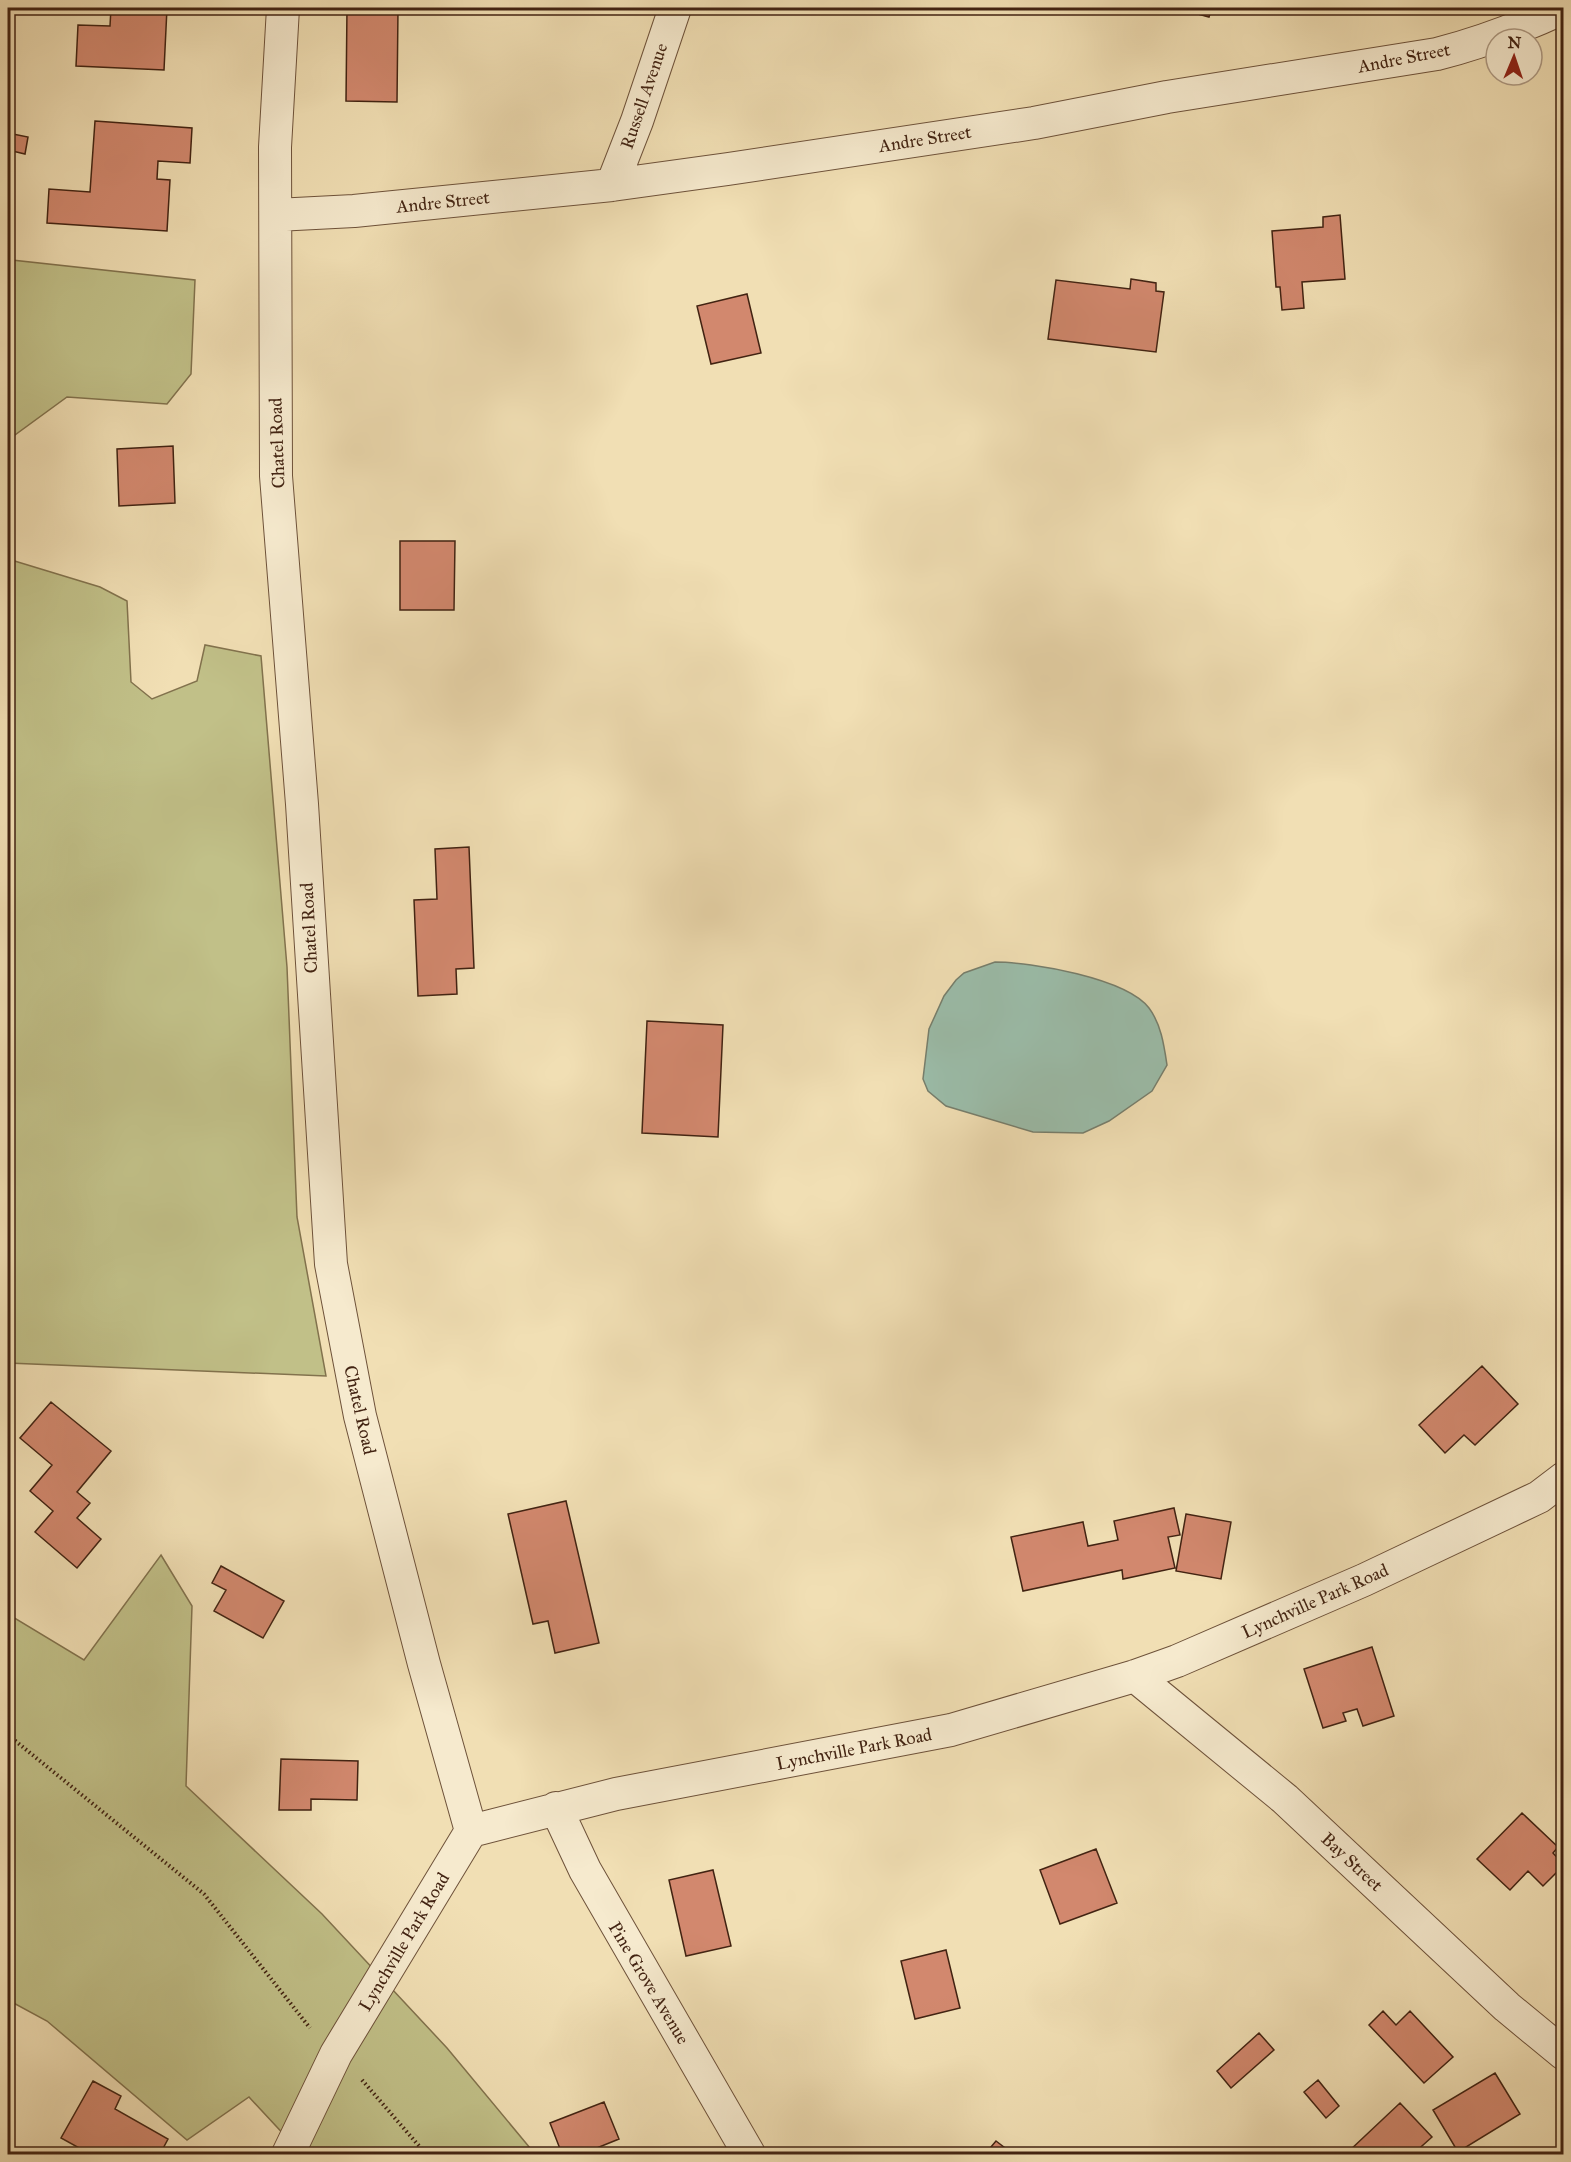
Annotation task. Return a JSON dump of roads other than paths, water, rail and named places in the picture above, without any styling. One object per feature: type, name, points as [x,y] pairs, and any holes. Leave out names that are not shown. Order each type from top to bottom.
[{"type":"street","name":"Chatel Road","points":[[283,8],[275,147],[276,476],[302,804],[331,1264],[363,1427],[424,1664],[471,1831]]},
{"type":"street","name":"Russell Avenue","points":[[612,185],[637,121],[675,8]]},
{"type":"street","name":"Andre Street","points":[[276,216],[354,211],[612,185],[1024,124],[1167,96],[1388,63],[1469,45],[1530,23],[1563,8]]},
{"type":"street","name":"Lynchville Park Road","points":[[288,2154],[336,2054],[471,1831],[556,1808],[951,1730],[1135,1676],[1177,1661],[1551,1500],[1563,1478]]},
{"type":"street","name":"Bay Street","points":[[1135,1676],[1285,1799],[1507,2007],[1563,2054]]},
{"type":"street","name":"Pine Grove Avenue","points":[[556,1808],[595,1890],[749,2154]]}]
